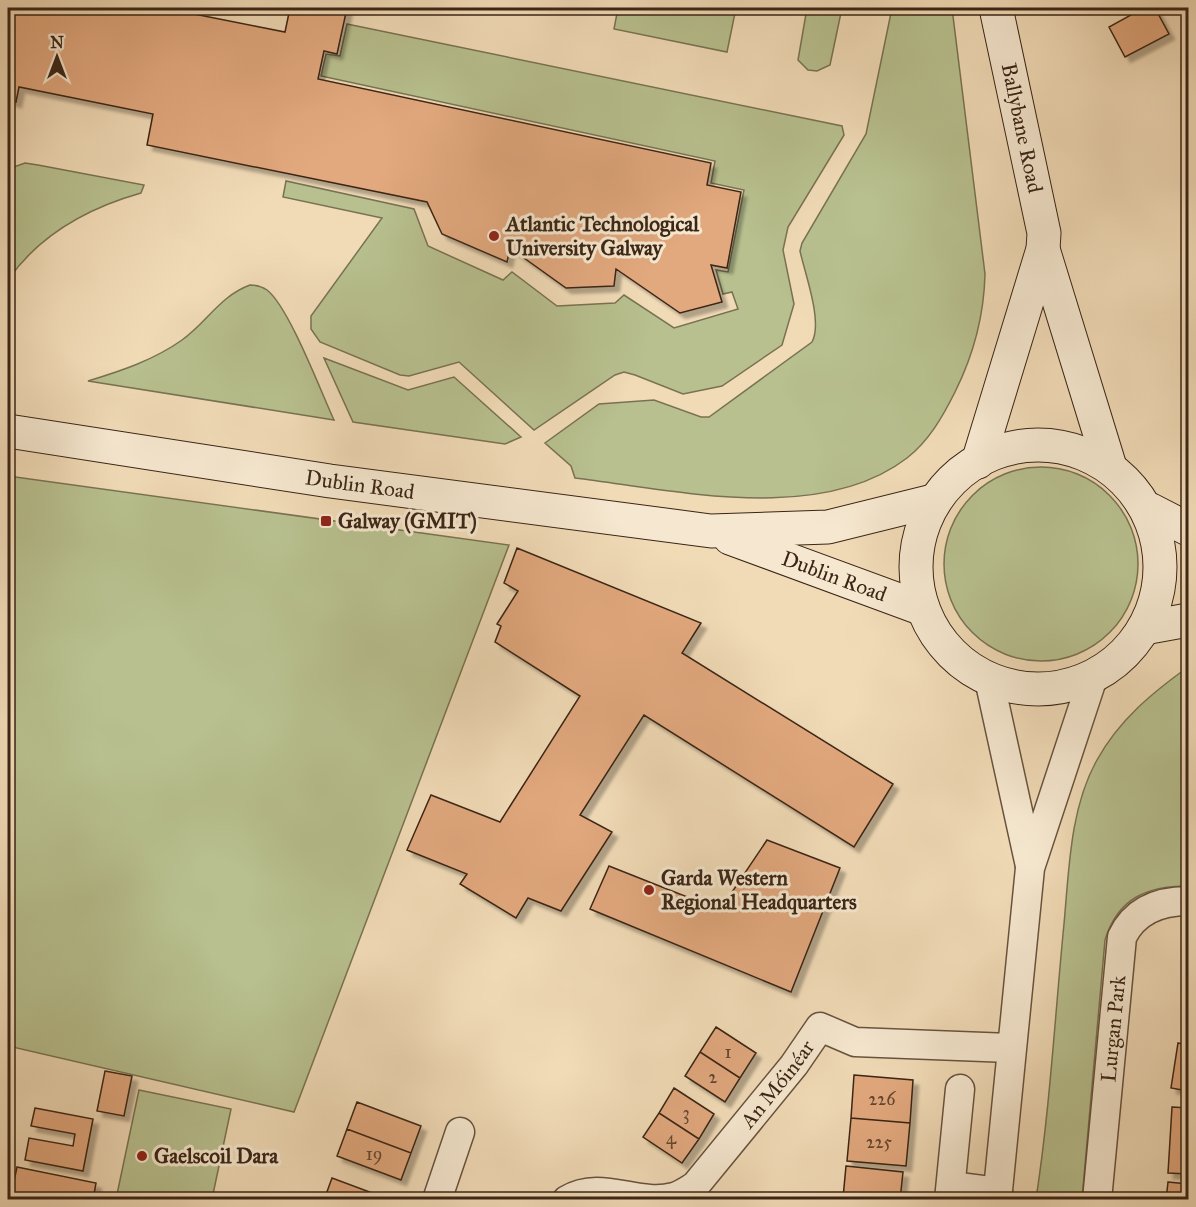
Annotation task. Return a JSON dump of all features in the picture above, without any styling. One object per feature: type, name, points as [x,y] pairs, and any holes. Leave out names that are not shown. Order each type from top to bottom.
[{"type":"main road","name":"Ballybane Road","points":[[978,462],[1042,249],[1044,233],[996,8]]},
{"type":"main road","name":"Ballybane Road","points":[[1042,249],[1110,467]]},
{"type":"main road","name":"Dublin Road","points":[[8,431],[330,481],[711,531],[828,527],[933,501]]},
{"type":"main road","points":[[1049,448],[1087,456],[1110,467],[1133,485],[1151,510],[1159,550],[1159,574],[1154,602],[1144,628],[1121,657],[1093,677],[1051,689],[1014,686],[989,679],[956,657],[937,636],[923,609],[918,572],[918,543],[927,511],[933,501],[948,481],[978,462],[1010,452],[1049,448]]},
{"type":"main road","points":[[1151,510],[1188,529]]},
{"type":"main road","name":"Dublin Road","points":[[711,531],[923,609]]},
{"type":"main road","points":[[1144,628],[1188,620]]},
{"type":"street","points":[[960,1089],[950,1193],[997,1196],[1010,1048],[1030,868],[1093,677]]},
{"type":"street","points":[[989,679],[1030,868]]},
{"type":"street","name":"Lurgan Park","points":[[1097,1200],[1122,937],[1133,921],[1153,906],[1188,901]]},
{"type":"street","name":"An Móinéar","points":[[567,1200],[593,1190],[643,1197],[675,1197],[695,1186],[794,1065],[820,1027],[855,1042],[1010,1048]]},
{"type":"street","points":[[437,1200],[460,1132]]},
{"type":"green space","points":[[618,8],[736,8],[727,52],[614,29]]},
{"type":"green space","points":[[807,8],[842,8],[830,65],[817,71],[808,70],[798,60]]},
{"type":"green space","points":[[892,8],[952,8],[985,274],[980,320],[972,350],[955,392],[935,428],[907,458],[872,479],[832,491],[790,497],[746,498],[701,495],[575,478],[571,466],[545,443],[599,404],[654,400],[701,417],[709,417],[812,342],[815,333],[814,310],[800,251],[802,243],[866,134]]},
{"type":"green space","points":[[347,24],[842,126],[844,135],[788,227],[783,250],[794,304],[782,345],[722,386],[683,394],[635,375],[624,372],[615,375],[534,430],[459,362],[409,376],[400,375],[320,342],[311,329],[311,316],[382,218],[283,197],[286,181],[414,209],[428,246],[503,280],[512,272],[557,306],[615,303],[624,295],[674,328],[738,309],[732,292],[723,294],[716,270],[728,272],[744,190],[711,183],[715,161],[321,76],[326,54],[340,56]]},
{"type":"green space","points":[[25,163],[144,185],[141,193],[102,206],[50,236],[35,249],[8,280],[8,169]]},
{"type":"green space","points":[[250,285],[267,290],[276,299],[304,351],[334,420],[88,381],[137,364],[171,347],[191,333],[222,302]]},
{"type":"green space","points":[[324,358],[408,390],[454,377],[521,437],[505,444],[353,422]]},
{"type":"green space","points":[[1031,467],[1051,467],[1087,478],[1110,495],[1122,510],[1131,527],[1138,554],[1138,574],[1131,601],[1122,618],[1110,633],[1095,645],[1078,654],[1051,661],[1031,661],[995,650],[966,626],[955,610],[948,592],[944,574],[944,554],[955,518],[979,489],[995,478],[1013,471]]},
{"type":"green space","points":[[8,476],[509,545],[294,1112],[8,1046]]},
{"type":"green space","points":[[1188,667],[1188,886],[1160,889],[1136,897],[1126,904],[1111,926],[1105,940],[1082,1199],[1036,1199],[1049,1096],[1072,840],[1081,798],[1097,760],[1115,732],[1149,697]]},
{"type":"green space","points":[[139,1090],[231,1109],[212,1199],[116,1199]]},
{"type":"building","points":[[8,8],[164,8],[285,32],[290,8],[347,8],[337,54],[324,51],[318,79],[711,163],[707,185],[741,192],[727,268],[711,265],[722,302],[680,313],[616,269],[614,286],[566,288],[510,248],[507,262],[442,234],[427,202],[147,145],[153,114],[19,87],[16,102],[8,100]]},
{"type":"building","points":[[1128,8],[1155,8],[1169,34],[1125,57],[1109,27],[1131,15]]},
{"type":"building","points":[[517,548],[701,623],[682,653],[893,784],[854,847],[644,715],[580,815],[612,832],[561,911],[528,898],[516,918],[460,884],[467,874],[407,850],[431,795],[500,822],[580,696],[495,642],[501,626],[497,624],[518,591],[504,583]]},
{"type":"building","points":[[767,840],[840,868],[791,992],[590,909],[609,866],[720,910]]},
{"type":"building","points":[[716,1027],[756,1053],[740,1078],[700,1052]]},
{"type":"building","points":[[1178,1043],[1188,1045],[1188,1091],[1171,1088]]},
{"type":"building","points":[[700,1052],[740,1078],[725,1102],[685,1076]]},
{"type":"building","points":[[105,1071],[132,1076],[124,1116],[97,1111]]},
{"type":"building","points":[[854,1075],[913,1080],[910,1123],[851,1118]]},
{"type":"building","points":[[674,1088],[714,1114],[699,1139],[659,1113]]},
{"type":"building","points":[[357,1102],[421,1126],[411,1153],[347,1129]]},
{"type":"building","points":[[1172,1107],[1188,1108],[1188,1174],[1168,1173]]},
{"type":"building","points":[[35,1108],[93,1119],[83,1171],[25,1160],[29,1138],[73,1146],[75,1134],[31,1126]]},
{"type":"building","points":[[659,1113],[699,1139],[682,1163],[643,1137]]},
{"type":"building","points":[[851,1118],[910,1123],[906,1166],[847,1161]]},
{"type":"building","points":[[347,1129],[411,1153],[401,1180],[337,1156]]},
{"type":"building","points":[[846,1166],[903,1172],[900,1200],[843,1198]]},
{"type":"building","points":[[17,1167],[96,1183],[93,1200],[10,1200]]},
{"type":"building","points":[[332,1178],[391,1200],[324,1200]]},
{"type":"building","points":[[1168,1182],[1188,1184],[1188,1200],[1166,1200]]},
{"type":"place","name":"Atlantic Technological University Galway","points":[[494,236]]},
{"type":"place","name":"Galway (GMIT)","points":[[326,521]]},
{"type":"place","name":"Garda Western Regional Headquarters","points":[[649,890]]},
{"type":"place","name":"Gaelscoil Dara","points":[[142,1156]]}]
